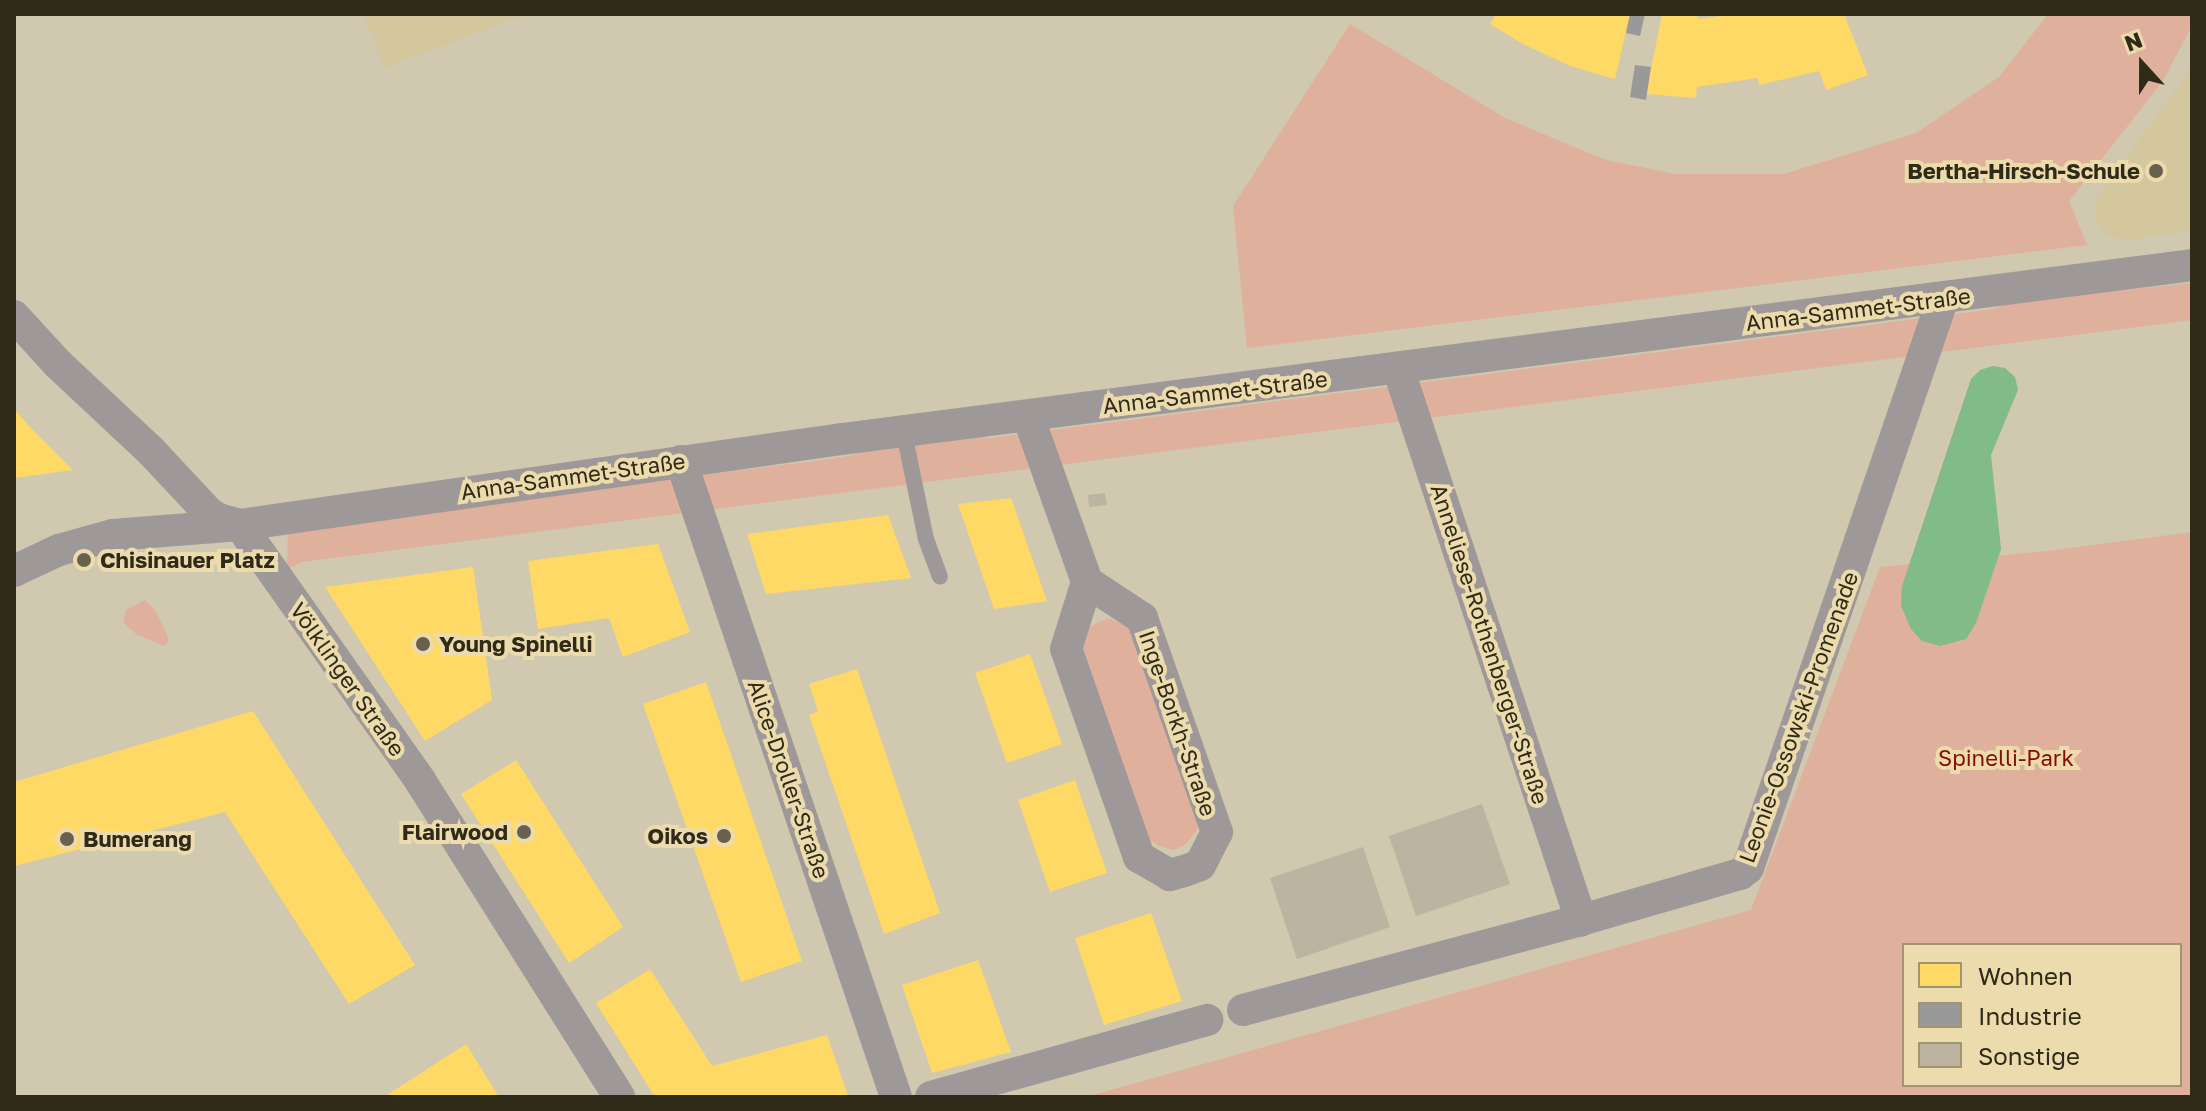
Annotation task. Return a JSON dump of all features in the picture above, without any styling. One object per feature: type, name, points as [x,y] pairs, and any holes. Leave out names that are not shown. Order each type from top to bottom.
[{"type":"street","name":"Anna-Sammet-Straße","points":[[240,525],[681,461],[2192,265]]},
{"type":"street","name":"Leonie-Ossowski-Promenade","points":[[1243,1010],[1581,920],[1740,874],[1748,868],[1943,298]]},
{"type":"street","name":"Völklinger Straße","points":[[14,316],[58,364],[151,451],[208,512],[240,525],[421,782],[619,1097]]},
{"type":"street","name":"Anneliese-Rothenberger-Straße","points":[[1398,368],[1581,920]]},
{"type":"street","points":[[1028,416],[1087,582]]},
{"type":"street","name":"Alice-Droller-Straße","points":[[681,461],[896,1097]]},
{"type":"street","points":[[14,571],[59,550],[113,535],[240,525]]},
{"type":"street","name":"Inge-Borkh-Straße","points":[[1087,582],[1142,618],[1217,832],[1200,865],[1184,871],[1170,875],[1139,857],[1066,649],[1087,582]]},
{"type":"street","points":[[931,1097],[1207,1020]]},
{"type":"lane","points":[[904,433],[926,539],[940,577]]},
{"type":"shaded area","points":[[364,14],[526,14],[384,68]]},
{"type":"shaded area","name":"Bertha-Hirsch-Schule","points":[[2192,67],[2192,231],[2125,240],[2105,234],[2096,220],[2095,201]]},
{"type":"shaded area","points":[[1993,366],[2005,368],[2015,377],[2018,390],[1991,455],[2001,549],[1976,623],[1966,639],[1940,646],[1922,641],[1911,629],[1901,606],[1902,586],[1971,379],[1980,370]]},
{"type":"green space","points":[[2048,14],[2192,14],[2192,26],[2162,82],[2069,201],[2087,245],[1247,348],[1233,206],[1350,24],[1505,118],[1606,160],[1676,174],[1784,174],[1916,133],[1999,77]]},
{"type":"green space","points":[[2192,283],[2192,320],[302,562],[287,569],[288,528],[844,457],[871,449],[968,436],[989,438],[1993,309],[2015,301]]},
{"type":"green space","name":"Spinelli-Park","points":[[2192,532],[2192,1097],[1086,1097],[1751,910],[1880,567],[2048,551]]},
{"type":"green space","points":[[145,600],[155,610],[166,632],[169,641],[164,646],[136,634],[123,622],[126,610]]},
{"type":"green space","points":[[1108,618],[1129,626],[1198,817],[1197,830],[1186,844],[1174,850],[1159,846],[1145,837],[1081,652],[1089,627]]},
{"type":"building: Wohnen","points":[[1496,14],[1630,14],[1615,79],[1570,66],[1523,44],[1490,24]]},
{"type":"building: Wohnen","points":[[1662,14],[1698,14],[1698,19],[1735,14],[1844,14],[1868,75],[1826,90],[1819,71],[1759,85],[1758,78],[1697,87],[1696,98],[1646,94]]},
{"type":"building: Wohnen","points":[[14,409],[31,428],[73,470],[14,478]]},
{"type":"building: Wohnen","points":[[1011,498],[1047,601],[994,609],[958,504]]},
{"type":"building: Wohnen","points":[[888,515],[911,578],[766,594],[747,534]]},
{"type":"building: Wohnen","points":[[658,544],[690,632],[623,657],[609,618],[538,629],[528,561]]},
{"type":"building: Wohnen","name":"Young Spinelli","points":[[473,567],[492,700],[425,741],[325,587]]},
{"type":"building: Wohnen","points":[[1030,654],[1062,744],[1007,763],[975,673]]},
{"type":"building: Wohnen","points":[[857,669],[940,913],[884,934],[809,715],[818,711],[809,684]]},
{"type":"building: Wohnen","name":"Oikos","points":[[706,682],[802,961],[741,982],[643,704]]},
{"type":"building: Wohnen","name":"Bumerang","points":[[253,711],[415,965],[349,1004],[225,812],[14,866],[14,782]]},
{"type":"building: Wohnen","name":"Flairwood","points":[[516,760],[623,927],[569,963],[461,794]]},
{"type":"building: Wohnen","points":[[1075,780],[1107,873],[1050,892],[1018,800]]},
{"type":"building: Wohnen","points":[[1151,913],[1182,1001],[1104,1025],[1075,938]]},
{"type":"building: Wohnen","points":[[978,960],[1011,1052],[932,1073],[902,985]]},
{"type":"building: Wohnen","points":[[650,969],[712,1066],[827,1035],[848,1096],[655,1097],[596,1003]]},
{"type":"building: Wohnen","points":[[466,1044],[499,1097],[384,1097]]},
{"type":"building: Industrie","points":[[1630,14],[1645,14],[1640,36],[1626,33]]},
{"type":"building: Industrie","points":[[1635,65],[1651,67],[1646,100],[1630,97]]},
{"type":"building: Sonstige","points":[[1105,493],[1107,505],[1089,507],[1088,495]]},
{"type":"building: Sonstige","points":[[1482,804],[1510,884],[1416,916],[1389,836]]},
{"type":"building: Sonstige","points":[[1363,847],[1390,927],[1297,959],[1270,878]]},
{"type":"place","name":"Bertha-Hirsch-Schule","points":[[2156,171]]},
{"type":"place","name":"Chisinauer Platz","points":[[84,560]]},
{"type":"place","name":"Young Spinelli","points":[[423,644]]},
{"type":"place","name":"Flairwood","points":[[524,832]]},
{"type":"place","name":"Oikos","points":[[724,836]]},
{"type":"place","name":"Bumerang","points":[[67,839]]}]
